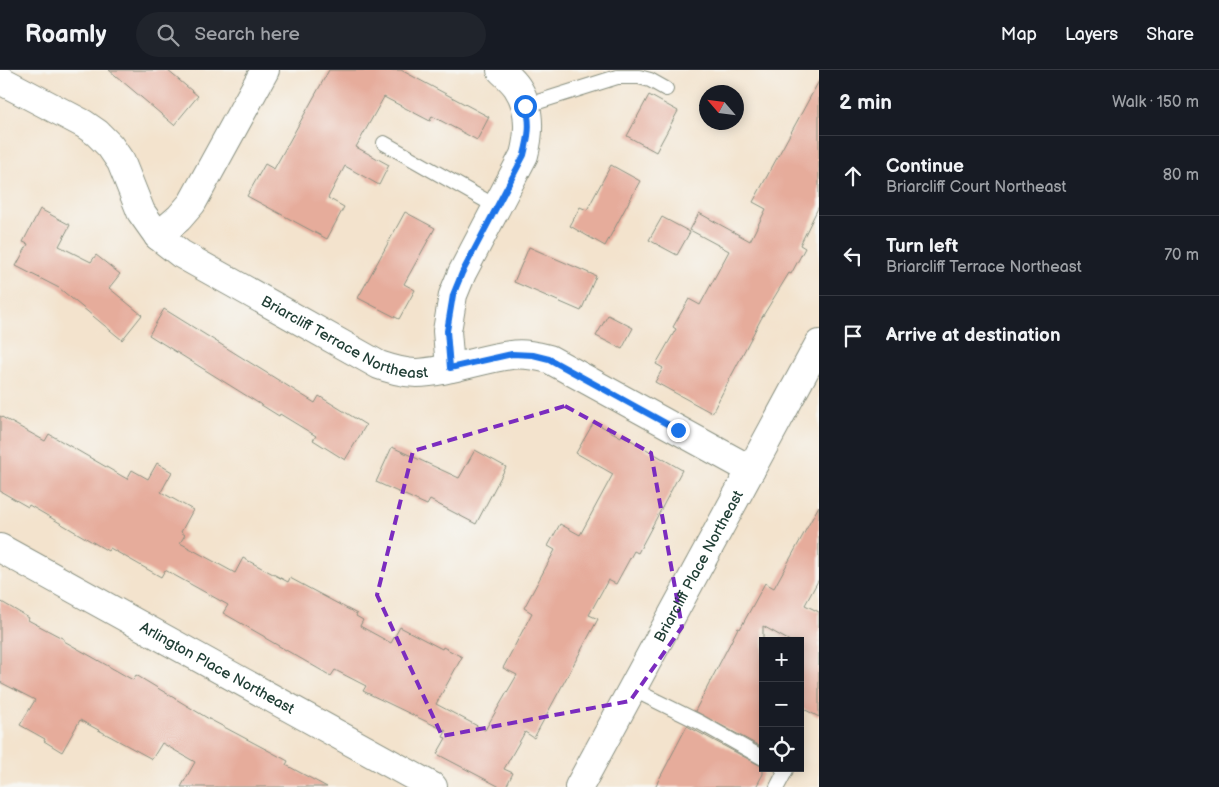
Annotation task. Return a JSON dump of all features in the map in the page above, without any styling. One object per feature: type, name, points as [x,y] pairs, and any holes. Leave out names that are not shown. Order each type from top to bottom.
[{"type":"street","points":[[158,236],[180,218],[192,203],[265,70]]},
{"type":"street","points":[[450,368],[447,331],[453,295],[462,273],[524,155],[529,134],[528,112],[517,86],[501,70]]},
{"type":"street","name":"Briarcliff Terrace Northeast","points":[[0,80],[84,124],[97,133],[122,162],[141,212],[158,236],[181,254],[379,365],[415,373],[450,368],[512,354],[533,355],[549,359],[751,470]]},
{"type":"street","name":"Briarcliff Place Northeast","points":[[578,787],[819,344]]},
{"type":"street","name":"Arlington Place Northeast","points":[[0,548],[433,787]]},
{"type":"lane","points":[[525,106],[617,77],[639,77],[650,80],[666,89]]},
{"type":"lane","points":[[384,144],[497,207]]},
{"type":"lane","points":[[632,689],[759,756]]},
{"type":"lane","points":[[778,787],[784,772]]},
{"type":"highlighted area","points":[[565,406],[651,453],[682,627],[630,701],[442,736],[377,595],[413,451]]},
{"type":"building","points":[[109,70],[167,70],[198,96],[174,125]]},
{"type":"building","points":[[329,70],[401,70],[489,117],[477,140],[432,116],[430,121],[384,97],[356,147],[389,165],[379,185],[345,166],[328,198],[344,207],[327,239],[247,196],[265,164],[274,169]]},
{"type":"building","points":[[819,81],[819,206],[800,245],[805,248],[791,274],[789,273],[761,319],[712,413],[655,382],[663,368],[656,364],[676,329],[673,327],[689,299],[700,305],[729,251],[690,230],[699,213],[750,241],[766,209],[753,202]]},
{"type":"building","points":[[649,95],[678,111],[656,152],[627,136]]},
{"type":"building","points":[[611,165],[640,181],[605,246],[570,226],[580,207],[587,210]]},
{"type":"building","points":[[40,209],[70,225],[59,246],[91,262],[96,255],[120,274],[109,288],[142,315],[122,340],[59,288],[16,266],[28,244],[23,242]]},
{"type":"building","points":[[405,212],[435,228],[404,284],[415,290],[399,319],[358,298]]},
{"type":"building","points":[[662,217],[690,232],[677,255],[649,240]]},
{"type":"building","points":[[529,247],[596,276],[581,311],[514,282]]},
{"type":"building","points":[[164,309],[315,403],[319,396],[366,425],[345,460],[313,440],[316,436],[280,414],[279,416],[149,335]]},
{"type":"building","points":[[608,315],[633,328],[622,349],[596,336]]},
{"type":"building","points":[[0,416],[45,441],[49,434],[127,479],[132,470],[148,479],[157,463],[172,472],[161,492],[193,510],[181,532],[185,535],[180,543],[235,573],[243,558],[288,582],[290,578],[357,614],[356,616],[363,620],[360,626],[391,643],[400,627],[442,649],[443,647],[462,657],[436,704],[485,730],[517,675],[503,668],[532,613],[524,608],[555,550],[548,546],[560,524],[580,535],[613,474],[576,453],[594,422],[621,437],[622,435],[682,470],[638,553],[634,551],[616,584],[608,580],[589,615],[598,619],[534,738],[525,732],[504,769],[513,773],[506,787],[500,787],[437,754],[446,738],[443,737],[446,731],[363,691],[366,686],[335,670],[331,676],[223,613],[228,605],[165,570],[161,577],[110,548],[108,551],[29,505],[28,507],[0,491]]},
{"type":"building","points":[[392,447],[459,478],[475,450],[506,467],[476,524],[430,500],[427,505],[376,482]]},
{"type":"building","points":[[819,506],[819,579],[805,605],[819,612],[819,717],[804,709],[804,637],[783,637],[763,626],[763,637],[759,637],[759,746],[695,711],[738,628],[740,629],[765,583],[774,588]]},
{"type":"building","points":[[0,601],[29,618],[28,620],[133,680],[136,675],[209,719],[288,761],[286,765],[327,787],[181,787],[195,762],[162,743],[152,759],[80,720],[62,752],[44,741],[45,739],[20,725],[35,700],[0,682]]},
{"type":"building","points":[[687,726],[759,765],[759,772],[763,772],[756,787],[655,787]]},
{"type":"route","points":[[525,106],[528,112],[529,134],[524,155],[462,273],[453,295],[447,331],[450,368],[512,354],[533,355],[549,359],[678,430]]}]
